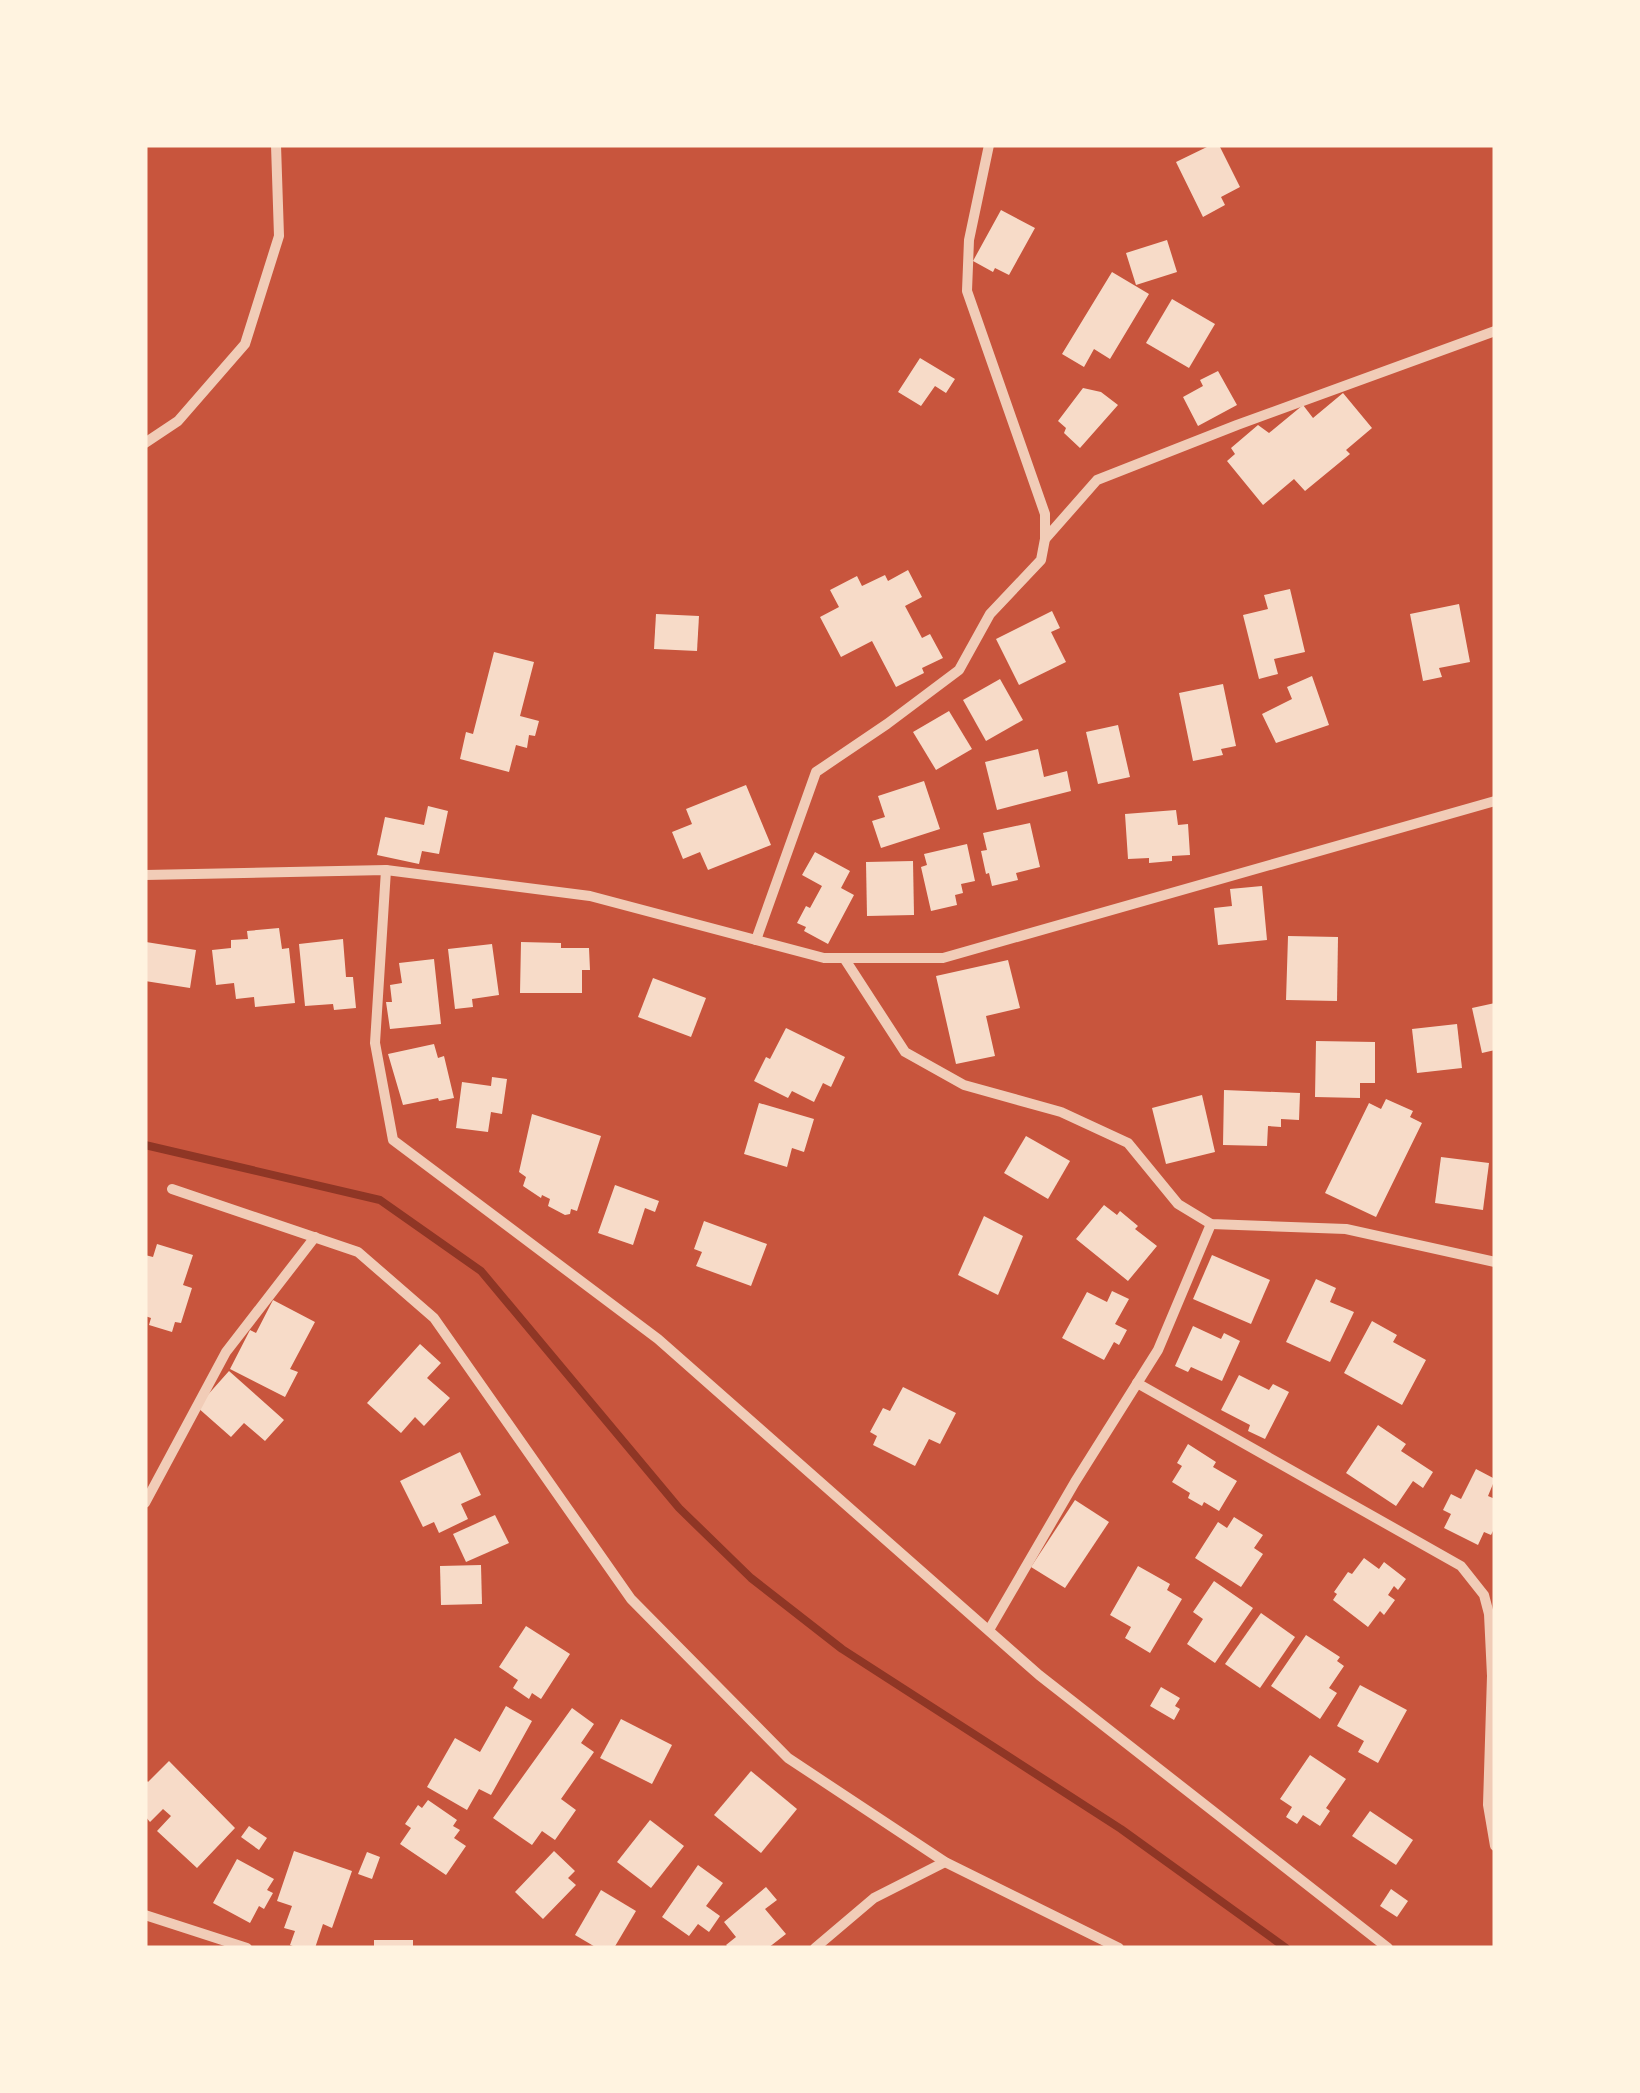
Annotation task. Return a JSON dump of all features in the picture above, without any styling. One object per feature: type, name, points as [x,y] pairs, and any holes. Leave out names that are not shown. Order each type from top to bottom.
[{"type":"street","points":[[145,443],[178,421],[246,344],[279,236],[276,145]]},
{"type":"street","points":[[756,940],[816,772],[958,670],[990,614],[1041,560],[1045,514],[967,291],[969,240],[989,145]]},
{"type":"street","points":[[1045,539],[1097,480],[1495,331]]},
{"type":"street","points":[[145,875],[386,870],[590,896],[824,958],[943,958],[1495,801]]},
{"type":"street","points":[[386,870],[375,1044],[393,1140],[658,1339],[1039,1675],[1388,1948]]},
{"type":"street","points":[[844,958],[905,1052],[964,1085],[1060,1112],[1128,1143],[1178,1204],[1210,1224],[1346,1229],[1495,1262]]},
{"type":"street","points":[[172,1189],[358,1252],[434,1318],[631,1599],[788,1758],[945,1862],[1112,1947]]},
{"type":"street","points":[[990,1630],[1075,1482],[1158,1350],[1210,1224]]},
{"type":"street","points":[[145,1503],[226,1352],[315,1237]]},
{"type":"street","points":[[1138,1382],[1461,1566],[1484,1595],[1489,1614],[1492,1676],[1488,1805],[1495,1846]]},
{"type":"street","points":[[815,1948],[874,1898],[945,1862]]},
{"type":"street","points":[[145,1915],[247,1948]]},
{"type":"building","points":[[1219,145],[1240,187],[1221,197],[1225,205],[1203,217],[1176,162]]},
{"type":"building","points":[[1001,210],[1035,228],[1009,275],[995,268],[993,272],[973,261]]},
{"type":"building","points":[[1167,240],[1177,272],[1136,285],[1126,253]]},
{"type":"building","points":[[1112,272],[1149,294],[1110,359],[1094,349],[1084,367],[1062,354]]},
{"type":"building","points":[[1172,299],[1215,324],[1189,368],[1146,343]]},
{"type":"building","points":[[920,358],[955,379],[946,393],[935,386],[921,406],[898,392]]},
{"type":"building","points":[[1218,371],[1237,405],[1198,426],[1183,397],[1203,386],[1200,380]]},
{"type":"building","points":[[1083,388],[1101,392],[1118,405],[1080,448],[1058,421]]},
{"type":"building","points":[[1343,393],[1372,428],[1346,450],[1350,454],[1305,491],[1294,479],[1263,505],[1227,461],[1235,454],[1231,448],[1258,425],[1269,433],[1303,405],[1313,418]]},
{"type":"building","points":[[908,570],[922,597],[905,606],[922,638],[930,634],[943,658],[896,687],[872,641],[841,657],[820,617],[839,607],[830,590],[857,576],[862,586],[885,575],[888,581]]},
{"type":"building","points":[[1290,589],[1305,652],[1274,659],[1278,674],[1259,679],[1243,615],[1268,609],[1264,595]]},
{"type":"building","points":[[1459,604],[1470,662],[1439,668],[1442,677],[1423,681],[1410,614]]},
{"type":"building","points":[[1052,611],[1060,628],[1051,632],[1066,662],[1019,685],[996,639]]},
{"type":"building","points":[[656,614],[699,616],[697,651],[654,649]]},
{"type":"building","points":[[494,652],[534,662],[520,716],[539,721],[535,736],[529,735],[527,748],[516,745],[509,772],[460,759],[466,732],[473,734]]},
{"type":"building","points":[[1312,676],[1329,725],[1276,743],[1262,714],[1292,699],[1287,687]]},
{"type":"building","points":[[1000,679],[1023,720],[986,741],[963,700]]},
{"type":"building","points":[[1223,684],[1236,746],[1221,749],[1223,755],[1193,761],[1179,693]]},
{"type":"building","points":[[949,711],[972,749],[936,770],[913,732]]},
{"type":"building","points":[[1118,725],[1130,777],[1098,784],[1086,732]]},
{"type":"building","points":[[1038,749],[1044,777],[1067,771],[1071,791],[997,810],[985,762]]},
{"type":"building","points":[[924,781],[940,829],[881,848],[872,821],[885,817],[878,796]]},
{"type":"building","points":[[746,785],[771,845],[708,870],[700,852],[683,859],[672,832],[692,824],[686,809]]},
{"type":"building","points":[[428,806],[448,811],[439,854],[422,851],[419,864],[377,855],[385,817],[424,825]]},
{"type":"building","points":[[1176,810],[1178,825],[1188,824],[1190,855],[1149,863],[1149,858],[1128,859],[1125,814]]},
{"type":"building","points":[[1030,823],[1040,867],[1016,873],[1018,880],[992,886],[981,851],[987,850],[983,833]]},
{"type":"building","points":[[967,844],[975,881],[961,884],[963,893],[955,895],[957,905],[931,911],[921,867],[927,865],[924,854]]},
{"type":"building","points":[[815,852],[850,871],[841,888],[854,895],[828,944],[797,923],[822,886],[802,875]]},
{"type":"building","points":[[913,861],[914,915],[867,916],[866,862]]},
{"type":"building","points":[[1262,886],[1267,940],[1218,945],[1214,908],[1232,906],[1230,889]]},
{"type":"building","points":[[279,928],[282,949],[289,948],[295,1003],[255,1007],[254,997],[236,999],[234,983],[216,985],[212,950],[231,948],[231,940],[248,939],[247,931]]},
{"type":"building","points":[[1288,936],[1338,937],[1337,1001],[1286,1000]]},
{"type":"building","points":[[343,939],[346,977],[353,977],[356,1008],[334,1010],[333,1004],[305,1006],[299,944]]},
{"type":"building","points":[[146,942],[196,950],[190,988],[145,981]]},
{"type":"building","points":[[521,942],[589,948],[590,970],[582,970],[582,993],[520,993]]},
{"type":"building","points":[[492,944],[499,995],[472,999],[473,1007],[455,1009],[448,949]]},
{"type":"building","points":[[434,959],[441,1024],[390,1029],[386,1002],[392,1002],[390,985],[402,983],[399,963]]},
{"type":"building","points":[[1008,960],[1020,1008],[986,1016],[995,1056],[956,1064],[936,976]]},
{"type":"building","points":[[653,978],[706,998],[691,1037],[638,1017]]},
{"type":"building","points":[[1495,1003],[1495,1050],[1482,1053],[1472,1008]]},
{"type":"building","points":[[1457,1024],[1462,1068],[1417,1073],[1412,1029]]},
{"type":"building","points":[[786,1028],[845,1057],[831,1087],[823,1083],[814,1102],[792,1091],[788,1098],[754,1081]]},
{"type":"building","points":[[1316,1041],[1375,1042],[1375,1083],[1360,1083],[1360,1098],[1315,1097]]},
{"type":"building","points":[[434,1044],[438,1058],[444,1056],[454,1098],[403,1105],[388,1054]]},
{"type":"building","points":[[492,1077],[507,1079],[502,1114],[491,1112],[488,1132],[456,1128],[462,1082],[491,1086]]},
{"type":"building","points":[[1224,1090],[1300,1093],[1299,1120],[1281,1119],[1281,1127],[1268,1126],[1267,1146],[1223,1145]]},
{"type":"building","points":[[1202,1095],[1215,1152],[1166,1164],[1152,1108]]},
{"type":"building","points":[[1386,1099],[1413,1111],[1410,1117],[1422,1123],[1376,1217],[1325,1193],[1369,1103],[1381,1109]]},
{"type":"building","points":[[759,1103],[814,1119],[804,1152],[792,1148],[787,1167],[744,1154]]},
{"type":"building","points":[[532,1114],[601,1136],[577,1211],[571,1209],[570,1214],[548,1206],[550,1199],[542,1195],[541,1198],[523,1186],[526,1177],[519,1172]]},
{"type":"building","points":[[1026,1136],[1070,1161],[1048,1199],[1004,1173]]},
{"type":"building","points":[[1441,1157],[1489,1163],[1483,1210],[1435,1203]]},
{"type":"building","points":[[615,1185],[659,1201],[655,1212],[645,1208],[633,1245],[598,1233]]},
{"type":"building","points":[[1104,1205],[1117,1215],[1120,1211],[1157,1246],[1128,1281],[1076,1239]]},
{"type":"building","points":[[984,1216],[1023,1236],[998,1295],[958,1275]]},
{"type":"building","points":[[704,1221],[767,1244],[751,1286],[696,1266],[702,1252],[694,1249]]},
{"type":"building","points":[[157,1244],[193,1255],[183,1285],[192,1288],[181,1323],[175,1322],[172,1332],[149,1325],[151,1318],[145,1316],[145,1255],[153,1257]]},
{"type":"building","points":[[1212,1255],[1270,1280],[1251,1324],[1193,1299]]},
{"type":"building","points":[[1316,1279],[1336,1288],[1330,1302],[1354,1312],[1330,1362],[1286,1342]]},
{"type":"building","points":[[1112,1291],[1129,1299],[1115,1324],[1127,1330],[1119,1345],[1114,1342],[1104,1360],[1062,1338],[1087,1292],[1107,1302]]},
{"type":"building","points":[[273,1300],[315,1322],[290,1369],[298,1372],[285,1397],[230,1369],[250,1330],[256,1333]]},
{"type":"building","points":[[1372,1321],[1397,1335],[1393,1342],[1426,1360],[1402,1405],[1344,1373]]},
{"type":"building","points":[[1193,1326],[1221,1339],[1224,1333],[1240,1341],[1222,1381],[1191,1367],[1188,1372],[1175,1366]]},
{"type":"building","points":[[420,1344],[441,1363],[427,1378],[450,1398],[424,1426],[415,1417],[401,1433],[367,1403]]},
{"type":"building","points":[[229,1371],[284,1420],[265,1441],[244,1423],[231,1437],[197,1407]]},
{"type":"building","points":[[1239,1375],[1269,1390],[1273,1384],[1289,1392],[1265,1439],[1248,1431],[1250,1425],[1221,1410]]},
{"type":"building","points":[[903,1387],[956,1413],[940,1444],[929,1439],[915,1466],[873,1445],[877,1436],[870,1432],[883,1408],[890,1411]]},
{"type":"building","points":[[1378,1425],[1406,1444],[1401,1451],[1433,1472],[1423,1488],[1413,1481],[1396,1506],[1346,1473]]},
{"type":"building","points":[[1188,1444],[1216,1462],[1213,1467],[1237,1481],[1219,1511],[1188,1498],[1190,1493],[1172,1482],[1182,1466],[1177,1463]]},
{"type":"building","points":[[460,1452],[481,1495],[461,1504],[468,1519],[439,1533],[434,1522],[423,1527],[400,1481]]},
{"type":"building","points":[[1476,1469],[1495,1479],[1488,1496],[1495,1499],[1495,1527],[1491,1535],[1484,1532],[1478,1545],[1444,1528],[1451,1514],[1443,1510],[1451,1494],[1461,1499]]},
{"type":"building","points":[[1075,1500],[1109,1522],[1065,1588],[1031,1567]]},
{"type":"building","points":[[495,1515],[509,1543],[466,1562],[453,1534]]},
{"type":"building","points":[[1234,1517],[1263,1535],[1254,1548],[1263,1554],[1241,1587],[1195,1558],[1218,1522],[1227,1528]]},
{"type":"building","points":[[1364,1558],[1379,1569],[1384,1562],[1406,1579],[1388,1595],[1395,1600],[1384,1615],[1380,1611],[1368,1627],[1333,1600],[1348,1572],[1352,1574]]},
{"type":"building","points":[[481,1565],[482,1604],[441,1605],[440,1566]]},
{"type":"building","points":[[1138,1566],[1170,1584],[1167,1590],[1182,1599],[1150,1653],[1125,1638],[1131,1627],[1110,1615]]},
{"type":"building","points":[[1214,1581],[1253,1608],[1215,1663],[1187,1644],[1203,1619],[1193,1612]]},
{"type":"building","points":[[1261,1613],[1295,1637],[1260,1688],[1225,1664]]},
{"type":"building","points":[[526,1626],[570,1654],[541,1699],[532,1693],[529,1699],[513,1688],[518,1680],[499,1667]]},
{"type":"building","points":[[1306,1635],[1340,1657],[1337,1661],[1344,1666],[1329,1688],[1337,1693],[1320,1719],[1271,1686]]},
{"type":"building","points":[[1360,1685],[1407,1710],[1378,1763],[1358,1752],[1364,1741],[1337,1726]]},
{"type":"building","points":[[1161,1687],[1180,1698],[1174,1720],[1150,1706]]},
{"type":"building","points":[[506,1706],[532,1721],[491,1795],[479,1789],[467,1810],[427,1787],[455,1738],[480,1752]]},
{"type":"building","points":[[572,1708],[594,1724],[581,1743],[594,1752],[561,1799],[576,1810],[555,1840],[542,1831],[532,1845],[493,1818]]},
{"type":"building","points":[[621,1719],[672,1745],[652,1784],[600,1758]]},
{"type":"building","points":[[1310,1755],[1346,1779],[1326,1808],[1330,1811],[1320,1826],[1303,1815],[1297,1824],[1286,1817],[1292,1807],[1280,1799]]},
{"type":"building","points":[[169,1761],[235,1828],[197,1868],[157,1831],[171,1816],[163,1809],[150,1822],[145,1816],[145,1779],[148,1782]]},
{"type":"building","points":[[751,1771],[797,1809],[761,1853],[714,1815]]},
{"type":"building","points":[[428,1800],[457,1820],[453,1826],[460,1830],[454,1838],[466,1846],[446,1875],[400,1844],[411,1828],[405,1824],[418,1805],[422,1808]]},
{"type":"building","points":[[1370,1811],[1413,1840],[1396,1865],[1352,1836]]},
{"type":"building","points":[[650,1820],[684,1846],[651,1888],[617,1862]]},
{"type":"building","points":[[249,1826],[267,1838],[259,1850],[241,1837]]},
{"type":"building","points":[[294,1851],[352,1871],[332,1928],[323,1924],[315,1948],[290,1945],[295,1931],[284,1928],[292,1906],[277,1901]]},
{"type":"building","points":[[554,1851],[575,1871],[568,1878],[576,1885],[543,1919],[515,1892]]},
{"type":"building","points":[[367,1852],[380,1857],[372,1879],[358,1874]]},
{"type":"building","points":[[237,1859],[274,1879],[267,1890],[273,1893],[264,1909],[259,1906],[250,1923],[213,1903]]},
{"type":"building","points":[[698,1865],[723,1883],[706,1906],[720,1916],[709,1932],[698,1924],[689,1936],[662,1917]]},
{"type":"building","points":[[766,1887],[777,1900],[765,1909],[786,1934],[768,1948],[729,1948],[726,1945],[736,1937],[724,1922]]},
{"type":"building","points":[[1391,1889],[1408,1901],[1397,1917],[1380,1906]]},
{"type":"building","points":[[601,1890],[636,1911],[614,1948],[597,1948],[575,1935]]},
{"type":"building","points":[[374,1940],[413,1940],[413,1948],[374,1948]]},
{"type":"waterway","points":[[145,1145],[380,1200],[481,1271],[679,1508],[751,1578],[842,1649],[1121,1829],[1286,1948]]}]
